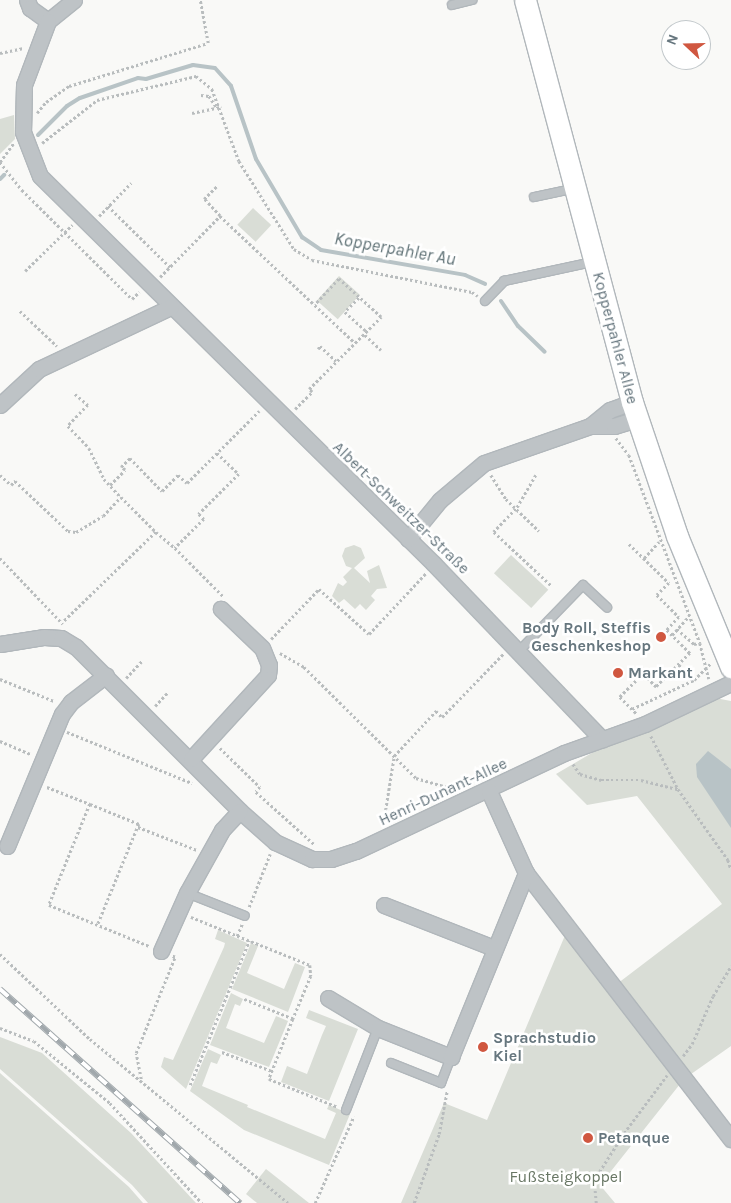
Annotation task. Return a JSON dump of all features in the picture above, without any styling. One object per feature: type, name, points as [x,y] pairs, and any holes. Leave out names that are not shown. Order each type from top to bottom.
[{"type":"street","points":[[27,0],[30,8],[48,21]]},
{"type":"street","points":[[30,153],[23,132],[24,85],[48,21],[74,0]]},
{"type":"street","name":"Kopperpahler Allee","points":[[526,0],[634,411],[677,536],[727,653]]},
{"type":"street","name":"Albert-Schweitzer-Straße","points":[[30,153],[40,176],[149,286],[434,564],[602,739]]},
{"type":"street","points":[[0,405],[38,369],[170,306]]},
{"type":"street","points":[[590,426],[610,410],[634,411]]},
{"type":"street","points":[[408,540],[440,500],[484,463],[590,426],[614,426],[634,411]]},
{"type":"street","points":[[191,759],[268,675],[269,664],[264,646],[221,609]]},
{"type":"street","points":[[0,644],[36,637],[61,638]]},
{"type":"street","name":"Henri-Dunant-Allee","points":[[61,638],[118,686],[240,811],[275,842],[291,852],[312,859],[331,859],[381,840],[489,791],[564,753],[645,724],[716,692],[731,683]]},
{"type":"street","points":[[7,846],[54,727],[68,706],[106,675]]},
{"type":"street","points":[[489,791],[526,873],[676,1064],[731,1139]]},
{"type":"street","points":[[161,951],[187,892],[222,830],[240,811]]},
{"type":"street","points":[[328,998],[378,1028],[451,1056],[526,873]]},
{"type":"street","points":[[384,905],[494,948]]},
{"type":"lane","points":[[452,5],[472,0]]},
{"type":"lane","points":[[534,198],[575,188]]},
{"type":"lane","points":[[485,301],[504,280],[594,261]]},
{"type":"lane","points":[[516,648],[583,585],[607,607]]},
{"type":"lane","points":[[187,892],[245,916]]},
{"type":"lane","points":[[346,1110],[378,1028]]},
{"type":"lane","points":[[392,1063],[441,1083],[451,1056]]},
{"type":"path","points":[[200,0],[208,43],[69,86],[46,102],[0,162],[22,190],[132,300],[170,267],[220,216]]},
{"type":"path","points":[[0,53],[27,47],[36,51]]},
{"type":"path","points":[[30,153],[98,100],[196,76],[212,89],[221,108],[240,161],[294,249],[312,260],[472,292],[485,301]]},
{"type":"path","points":[[201,95],[208,96],[217,108]]},
{"type":"path","points":[[192,113],[221,108]]},
{"type":"path","points":[[26,271],[65,233],[108,206],[132,183]]},
{"type":"path","points":[[218,185],[204,199],[354,342]]},
{"type":"path","points":[[108,206],[170,267]]},
{"type":"path","points":[[286,420],[336,361],[381,317],[339,279],[315,305]]},
{"type":"path","points":[[359,298],[345,312],[381,350]]},
{"type":"path","points":[[20,311],[67,355]]},
{"type":"path","points":[[318,349],[320,346],[336,361]]},
{"type":"path","points":[[75,394],[88,405],[68,426],[89,448],[110,485],[228,602],[221,609]]},
{"type":"path","points":[[110,485],[125,470],[121,467],[130,458],[162,491],[178,475],[187,483],[267,402]]},
{"type":"path","points":[[614,426],[616,439],[630,455],[659,542],[700,643],[707,667],[707,676],[716,692]]},
{"type":"path","points":[[175,548],[204,519],[199,514],[239,474],[217,453]]},
{"type":"path","points":[[484,463],[506,499],[539,531]]},
{"type":"path","points":[[0,475],[11,485],[15,480],[68,531],[76,532],[103,516],[121,497]]},
{"type":"path","points":[[536,475],[516,509],[494,532],[552,586]]},
{"type":"path","points":[[61,638],[63,622],[156,532]]},
{"type":"path","points":[[644,558],[659,542]]},
{"type":"path","points":[[629,544],[669,583],[657,595],[679,617],[667,630],[690,653],[656,687],[642,674]]},
{"type":"path","points":[[0,558],[63,622]]},
{"type":"path","points":[[434,564],[369,634],[319,589],[264,646],[304,667],[416,778],[455,786],[466,801]]},
{"type":"path","points":[[669,639],[689,616]]},
{"type":"path","points":[[677,629],[694,644],[700,643]]},
{"type":"path","points":[[381,840],[394,756],[436,711],[442,717],[516,648]]},
{"type":"path","points":[[632,709],[694,680],[707,667],[727,653]]},
{"type":"path","points":[[118,686],[143,660]]},
{"type":"path","points":[[678,665],[694,680]]},
{"type":"path","points":[[646,670],[620,697],[645,724],[678,789],[730,859],[731,870]]},
{"type":"path","points":[[0,679],[68,706]]},
{"type":"path","points":[[147,714],[168,693]]},
{"type":"path","points":[[54,727],[200,787]]},
{"type":"path","points":[[210,738],[260,787],[256,792],[331,859]]},
{"type":"path","points":[[0,741],[42,758]]},
{"type":"path","points":[[564,753],[580,774],[601,780],[641,780],[678,789]]},
{"type":"path","points":[[32,782],[139,824],[98,925]]},
{"type":"path","points":[[90,804],[49,904],[175,957],[136,1053],[141,1079]]},
{"type":"path","points":[[138,827],[209,855]]},
{"type":"path","points":[[237,936],[268,861]]},
{"type":"path","points":[[178,912],[310,965],[311,976],[269,1079],[355,1114],[315,1203]]},
{"type":"path","points":[[190,1086],[250,941]]},
{"type":"path","points":[[0,954],[90,1039],[141,1079],[288,1203]]},
{"type":"path","points":[[596,1203],[594,1180],[624,1133],[692,1044],[713,996],[731,967]]},
{"type":"path","points":[[244,999],[293,1019]]},
{"type":"path","points":[[0,1028],[34,1041],[110,1103],[202,1203]]},
{"type":"path","points":[[222,1052],[272,1072]]},
{"type":"path","points":[[414,1203],[439,1134],[443,1103],[449,1086]]},
{"type":"green space","points":[[14,115],[15,139],[0,154],[0,119]]},
{"type":"green space","points":[[253,208],[271,225],[256,242],[237,225]]},
{"type":"green space","points":[[339,276],[360,295],[338,319],[317,301]]},
{"type":"green space","points":[[354,545],[361,548],[365,558],[354,568],[370,583],[367,571],[379,565],[387,588],[377,589],[371,596],[375,600],[366,610],[360,604],[355,609],[344,599],[339,603],[332,596],[338,583],[343,586],[347,582],[343,577],[352,568],[346,566],[342,556],[345,548]]},
{"type":"green space","points":[[511,555],[548,590],[531,608],[494,573]]},
{"type":"green space","name":"Fußsteigkoppel","points":[[715,698],[731,701],[731,1046],[684,1079],[600,1185],[615,1203],[401,1203],[444,1103],[487,1120],[566,933],[609,990],[722,904],[637,796],[587,805],[556,774],[602,747]]},
{"type":"green space","points":[[218,930],[247,943],[186,1089],[161,1067],[164,1057],[173,1060],[224,947],[225,943],[215,939]]},
{"type":"green space","points":[[251,943],[258,946],[247,973],[284,989],[295,963],[305,967],[288,1012],[232,989]]},
{"type":"green space","points":[[231,993],[243,999],[240,1006],[235,1004],[226,1028],[264,1043],[276,1016],[288,1021],[269,1067],[210,1045]]},
{"type":"green space","points":[[309,1010],[358,1029],[329,1101],[281,1082],[287,1066],[307,1074],[326,1026],[306,1018]]},
{"type":"green space","points":[[0,1037],[42,1053],[131,1133],[196,1203],[148,1203],[132,1185],[0,1069]]},
{"type":"green space","points":[[208,1049],[221,1055],[217,1064],[211,1062],[202,1086],[248,1105],[247,1107],[325,1139],[336,1113],[327,1109],[329,1105],[350,1114],[329,1165],[244,1130],[190,1091]]},
{"type":"green space","points":[[0,1073],[129,1187],[143,1203],[0,1203]]},
{"type":"green space","points":[[266,1169],[309,1203],[257,1203],[246,1194]]},
{"type":"shaded area","points":[[708,751],[731,769],[731,828],[697,777],[696,764]]},
{"type":"waterway","name":"Kopperpahler Au","points":[[38,135],[67,106],[80,98],[138,78],[146,79],[193,65],[215,68],[231,86],[256,159],[302,237],[321,250],[465,275],[485,284]]},
{"type":"waterway","name":"Kopperpahler Au","points":[[0,179],[4,175]]},
{"type":"waterway","name":"Kopperpahler Au","points":[[501,301],[518,326],[545,352]]},
{"type":"railway","points":[[0,989],[240,1203]]},
{"type":"place","name":"Body Roll, Steffis Geschenkeshop","points":[[661,637]]},
{"type":"place","name":"Markant","points":[[618,673]]},
{"type":"place","name":"Sprachstudio Kiel","points":[[483,1047]]},
{"type":"place","name":"Petanque","points":[[588,1138]]}]
